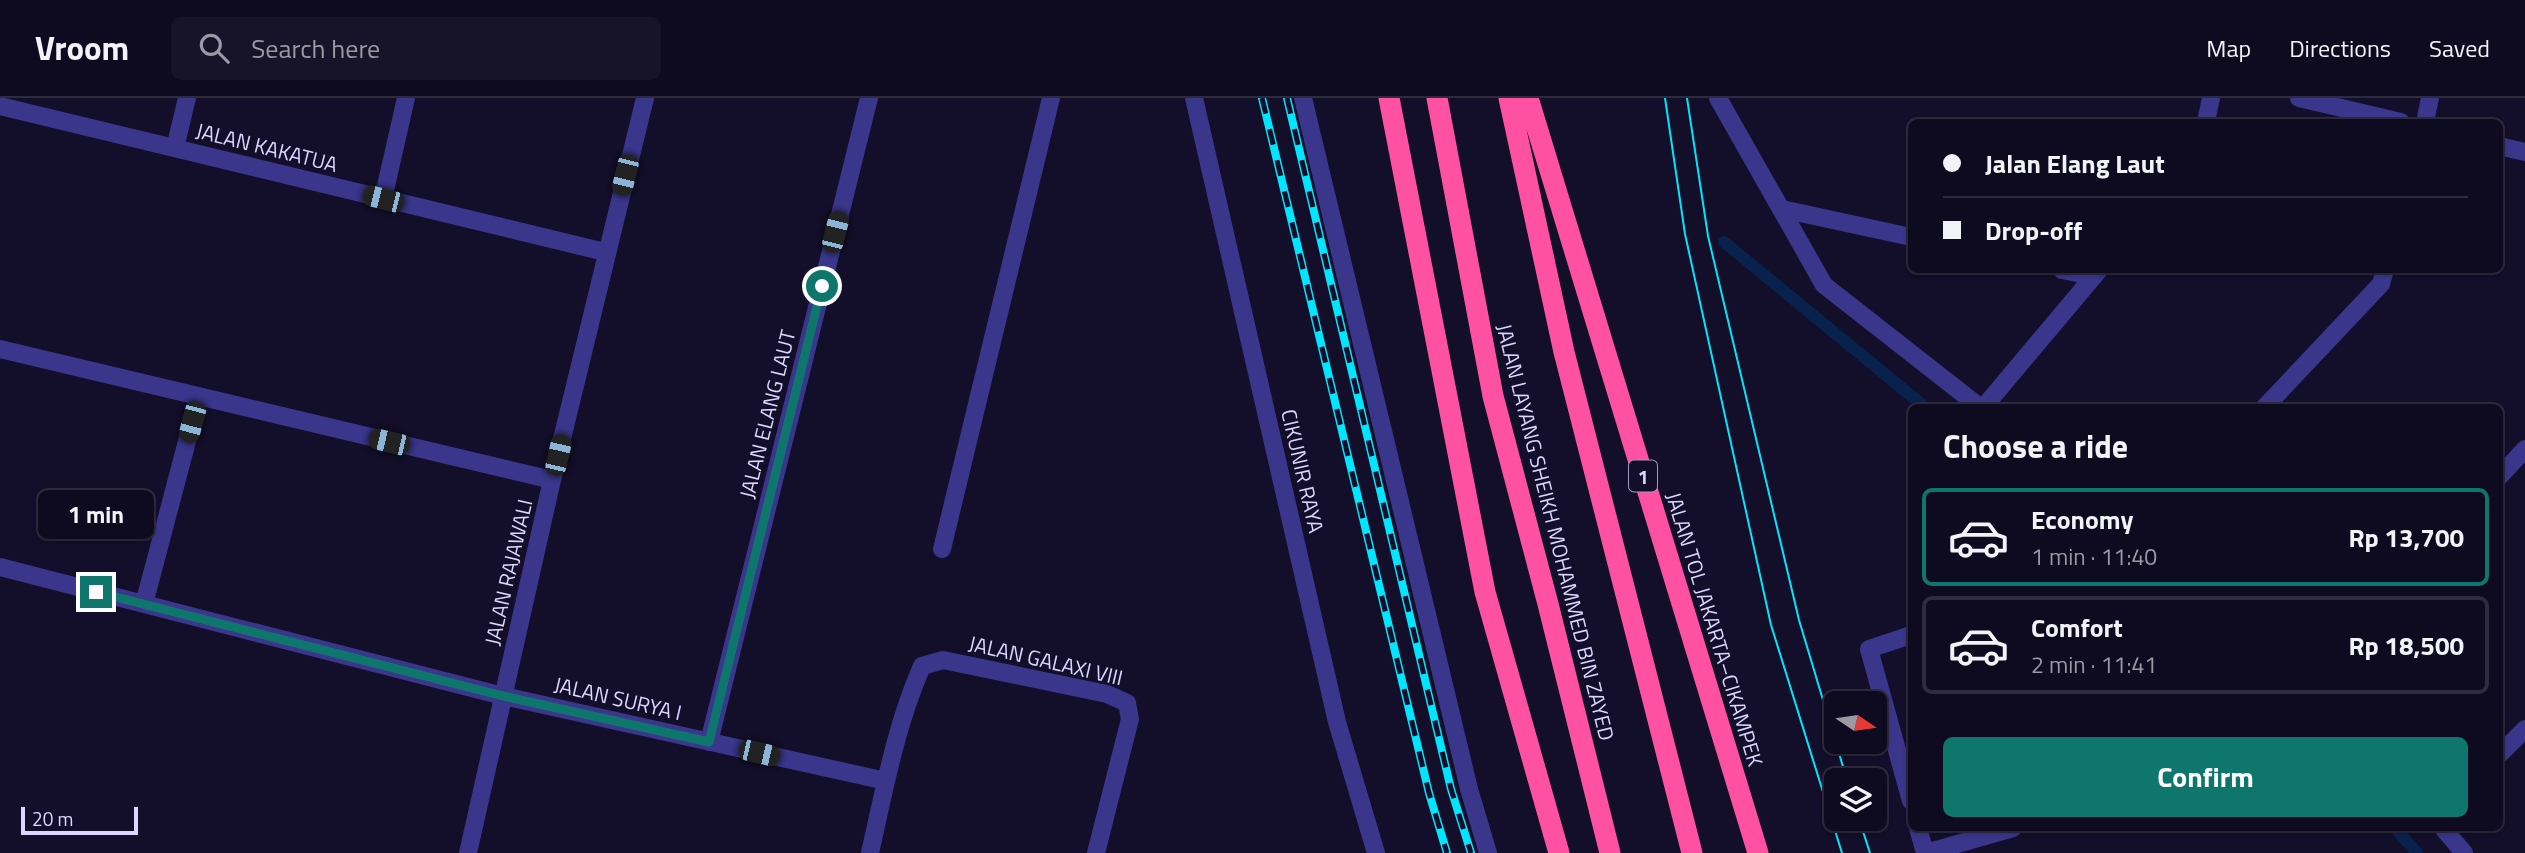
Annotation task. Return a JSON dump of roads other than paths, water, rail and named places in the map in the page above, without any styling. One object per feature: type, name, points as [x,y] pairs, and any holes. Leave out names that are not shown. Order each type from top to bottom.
[{"type":"highway","points":[[1389,98],[1485,592],[1559,853]]},
{"type":"highway","name":"JALAN LAYANG SHEIKH MOHAMMED BIN ZAYED","points":[[1437,98],[1493,396],[1610,853]]},
{"type":"highway","name":"1","points":[[1510,98],[1564,352],[1692,853]]},
{"type":"highway","name":"JALAN TOL JAKARTA–CIKAMPEK","points":[[1528,98],[1758,853]]},
{"type":"street","points":[[175,148],[187,98]]},
{"type":"street","points":[[383,199],[406,98]]},
{"type":"street","name":"JALAN RAJAWALI","points":[[468,853],[605,252],[645,98]]},
{"type":"street","name":"JALAN ELANG LAUT","points":[[709,742],[869,98]]},
{"type":"street","points":[[942,549],[1051,98]]},
{"type":"street","name":"CIKUNIR RAYA","points":[[1194,98],[1337,722],[1376,853]]},
{"type":"street","points":[[1303,98],[1469,789],[1488,853]]},
{"type":"street","points":[[1718,98],[1824,285],[1977,404]]},
{"type":"street","points":[[2207,119],[2211,98]]},
{"type":"street","points":[[2299,98],[2387,119]]},
{"type":"street","points":[[2426,119],[2430,98]]},
{"type":"street","name":"JALAN KAKATUA","points":[[0,106],[605,252]]},
{"type":"street","points":[[2503,147],[2525,152]]},
{"type":"street","points":[[1782,209],[1908,236]]},
{"type":"street","points":[[1985,404],[2095,273]]},
{"type":"street","points":[[2268,404],[2381,284],[2384,273]]},
{"type":"street","points":[[0,349],[552,481]]},
{"type":"street","points":[[144,604],[199,396]]},
{"type":"street","points":[[2503,473],[2525,449]]},
{"type":"street","name":"JALAN SURYA I","points":[[0,567],[503,696],[886,781]]},
{"type":"street","points":[[1908,636],[1869,649],[1908,790]]},
{"type":"street","name":"JALAN GALAXI VIII","points":[[886,781],[914,683],[922,666],[943,660],[1107,694],[1127,703],[1130,719],[1096,853]]},
{"type":"street","points":[[2503,751],[2525,729]]},
{"type":"street","points":[[870,853],[886,781]]},
{"type":"street","points":[[1920,831],[1926,853],[2003,831]]},
{"type":"street","points":[[2446,831],[2464,853]]},
{"type":"waterway","points":[[1724,242],[1921,404]]},
{"type":"waterway","points":[[2398,831],[2417,853]]},
{"type":"tram line","points":[[1665,98],[1685,234],[1771,625],[1842,853]]},
{"type":"tram line","points":[[1687,98],[1708,236],[1799,620],[1843,768]]},
{"type":"tram line","points":[[1863,831],[1870,853]]},
{"type":"railway","points":[[1262,98],[1429,793],[1447,853]]},
{"type":"railway","points":[[1287,98],[1451,789],[1471,853]]}]
